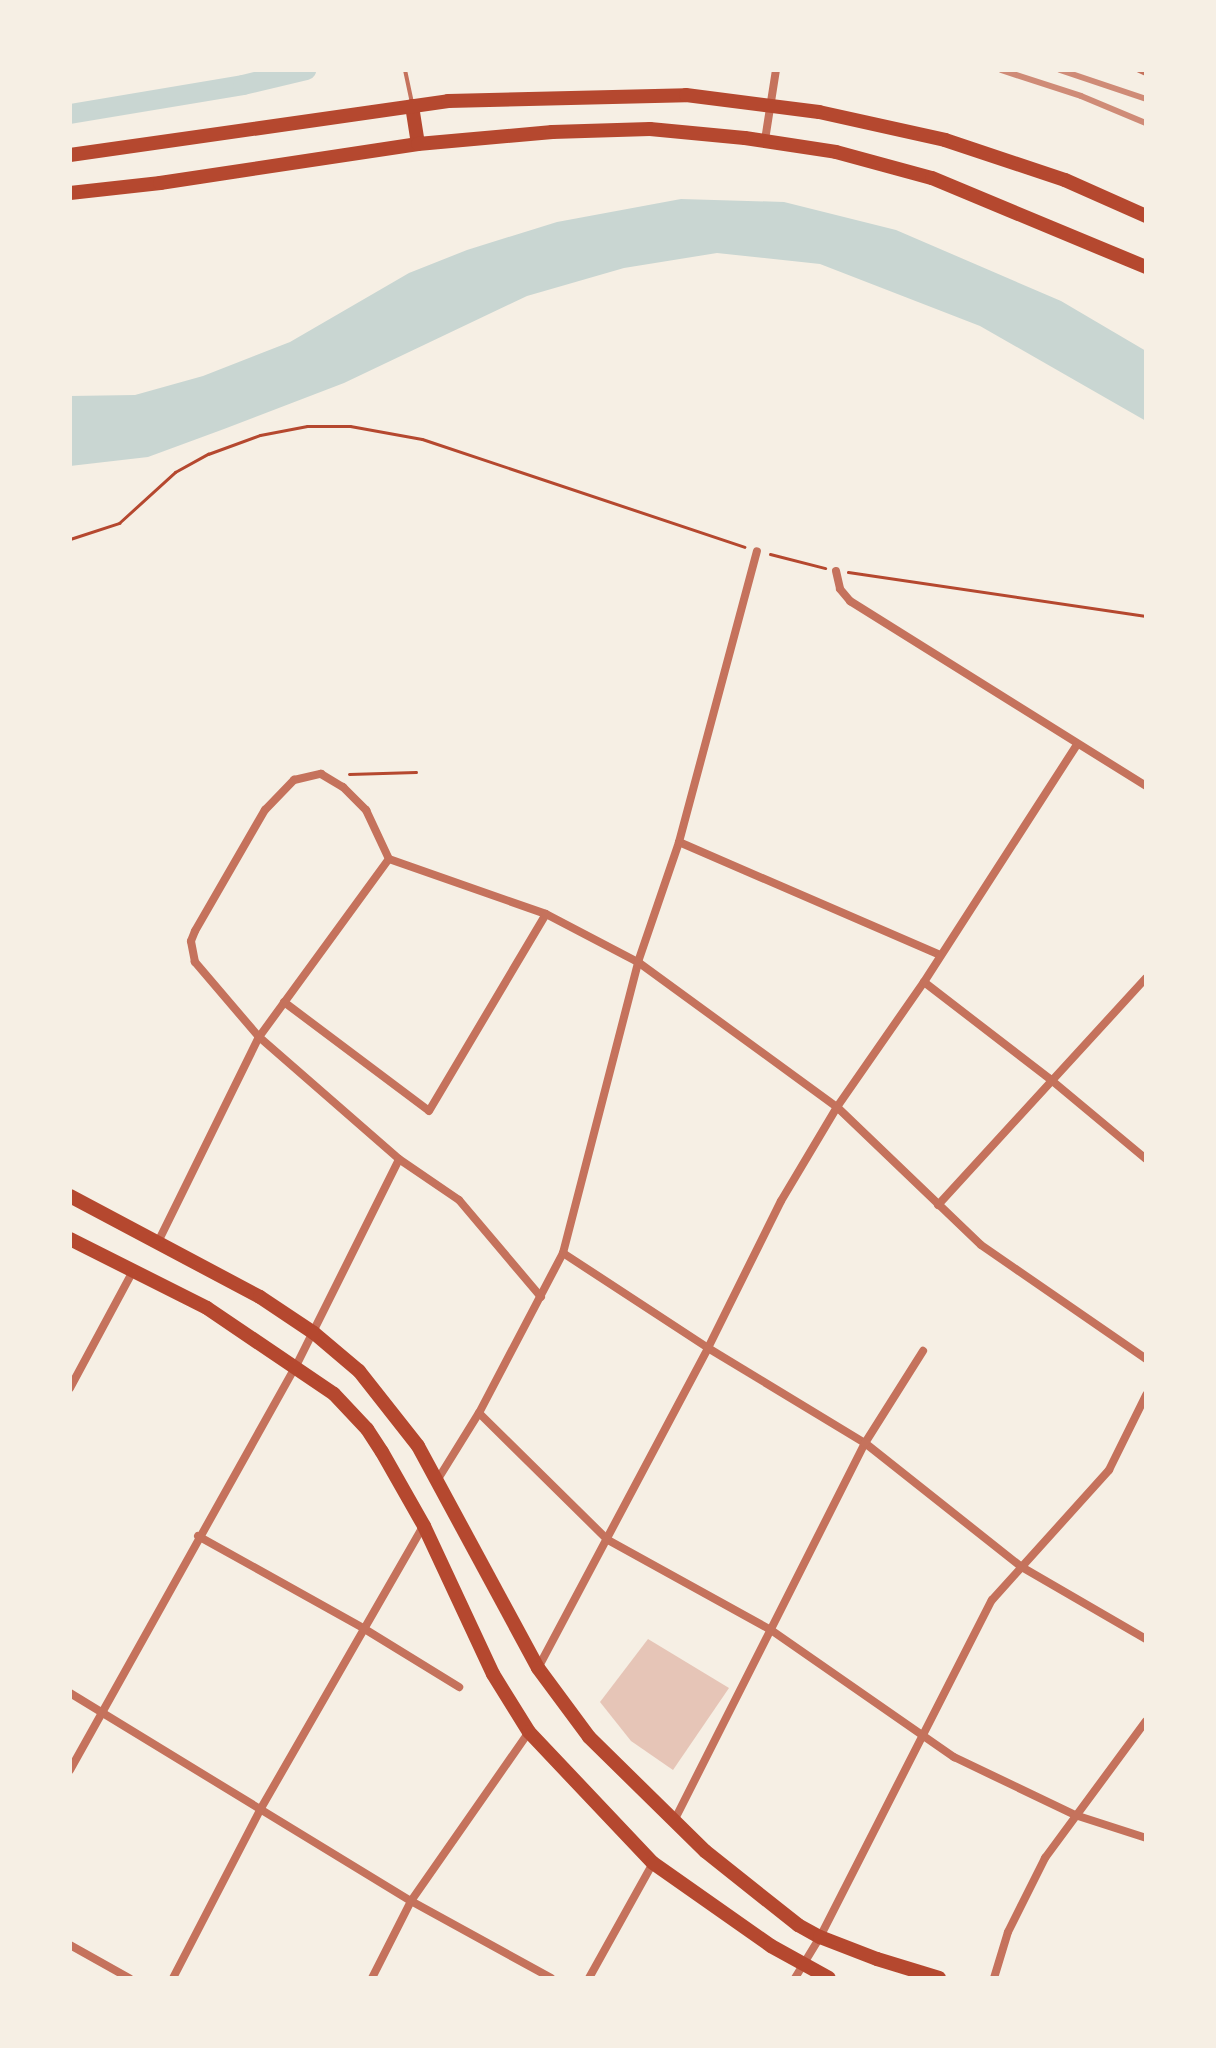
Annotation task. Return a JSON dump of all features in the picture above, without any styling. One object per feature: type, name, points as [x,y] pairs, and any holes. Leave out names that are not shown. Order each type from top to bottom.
[{"type":"main road","points":[[70,155],[412,106],[612,94],[686,95],[870,122],[945,140],[1065,180],[1146,216]]},
{"type":"main road","points":[[412,106],[418,144]]},
{"type":"main road","points":[[70,193],[160,183],[418,144],[552,132],[650,129],[765,140],[836,152],[932,178],[1146,267]]},
{"type":"main road","points":[[70,1196],[260,1297],[314,1333],[359,1371],[384,1398],[438,1479],[538,1668],[569,1715],[674,1822],[736,1877],[820,1937],[939,1978]]},
{"type":"main road","points":[[70,1239],[207,1308],[334,1394],[367,1429],[424,1526],[493,1674],[529,1732],[653,1863],[799,1972],[829,1978]]},
{"type":"street","points":[[765,140],[776,70]]},
{"type":"street","points":[[438,1479],[479,1413],[563,1253],[638,962],[679,842],[757,551]]},
{"type":"street","points":[[836,571],[840,589],[850,601],[1146,786]]},
{"type":"street","points":[[538,1668],[708,1348],[781,1201],[837,1107],[924,982],[1077,745]]},
{"type":"street","points":[[541,1297],[459,1200],[399,1159],[259,1037],[200,972],[191,950],[195,931],[265,810],[294,780],[321,774],[361,802],[389,859],[546,914],[638,962],[837,1107],[981,1245],[1146,1359]]},
{"type":"street","points":[[679,842],[940,955]]},
{"type":"street","points":[[158,1242],[259,1037],[389,859]]},
{"type":"street","points":[[284,1002],[429,1111],[546,914]]},
{"type":"street","points":[[938,1205],[1050,1079],[1146,978]]},
{"type":"street","points":[[924,982],[1050,1079],[1146,1159]]},
{"type":"street","points":[[70,1770],[314,1333],[399,1159]]},
{"type":"street","points":[[563,1253],[708,1348],[865,1443],[1020,1566],[1146,1639]]},
{"type":"street","points":[[70,1388],[133,1271]]},
{"type":"street","points":[[674,1822],[865,1443],[923,1351]]},
{"type":"street","points":[[799,1972],[820,1937],[992,1600],[1020,1566],[1064,1524],[1109,1470],[1146,1395]]},
{"type":"street","points":[[479,1413],[608,1540],[771,1630],[954,1757],[1075,1815],[1146,1838]]},
{"type":"street","points":[[173,1978],[260,1810],[424,1526]]},
{"type":"street","points":[[198,1536],[363,1628],[459,1687]]},
{"type":"street","points":[[70,1693],[411,1901],[551,1978]]},
{"type":"street","points":[[994,1978],[1028,1888],[1075,1815],[1146,1721]]},
{"type":"street","points":[[372,1978],[411,1901],[529,1732]]},
{"type":"street","points":[[589,1978],[653,1863]]},
{"type":"street","points":[[70,1945],[129,1978]]},
{"type":"lane","points":[[405,70],[412,106]]},
{"type":"lane","points":[[1137,70],[1146,74]]},
{"type":"path","points":[[70,539],[119,523],[175,472],[208,454],[260,435],[307,426],[350,426],[422,439],[757,551],[836,571],[1146,616]]},
{"type":"path","points":[[321,774],[416,772]]},
{"type":"shaded area","points":[[681,199],[784,202],[896,230],[1061,301],[1146,351],[1146,421],[980,326],[820,264],[717,253],[624,268],[527,296],[344,383],[224,429],[148,457],[70,466],[70,396],[135,395],[203,376],[290,342],[409,273],[467,250],[557,222]]},
{"type":"building","points":[[648,1639],[729,1688],[673,1770],[631,1741],[600,1702]]},
{"type":"waterway","points":[[70,114],[243,85],[306,70]]},
{"type":"railway","points":[[1001,70],[1081,96],[1146,123]]},
{"type":"railway","points":[[1060,70],[1146,99]]}]
